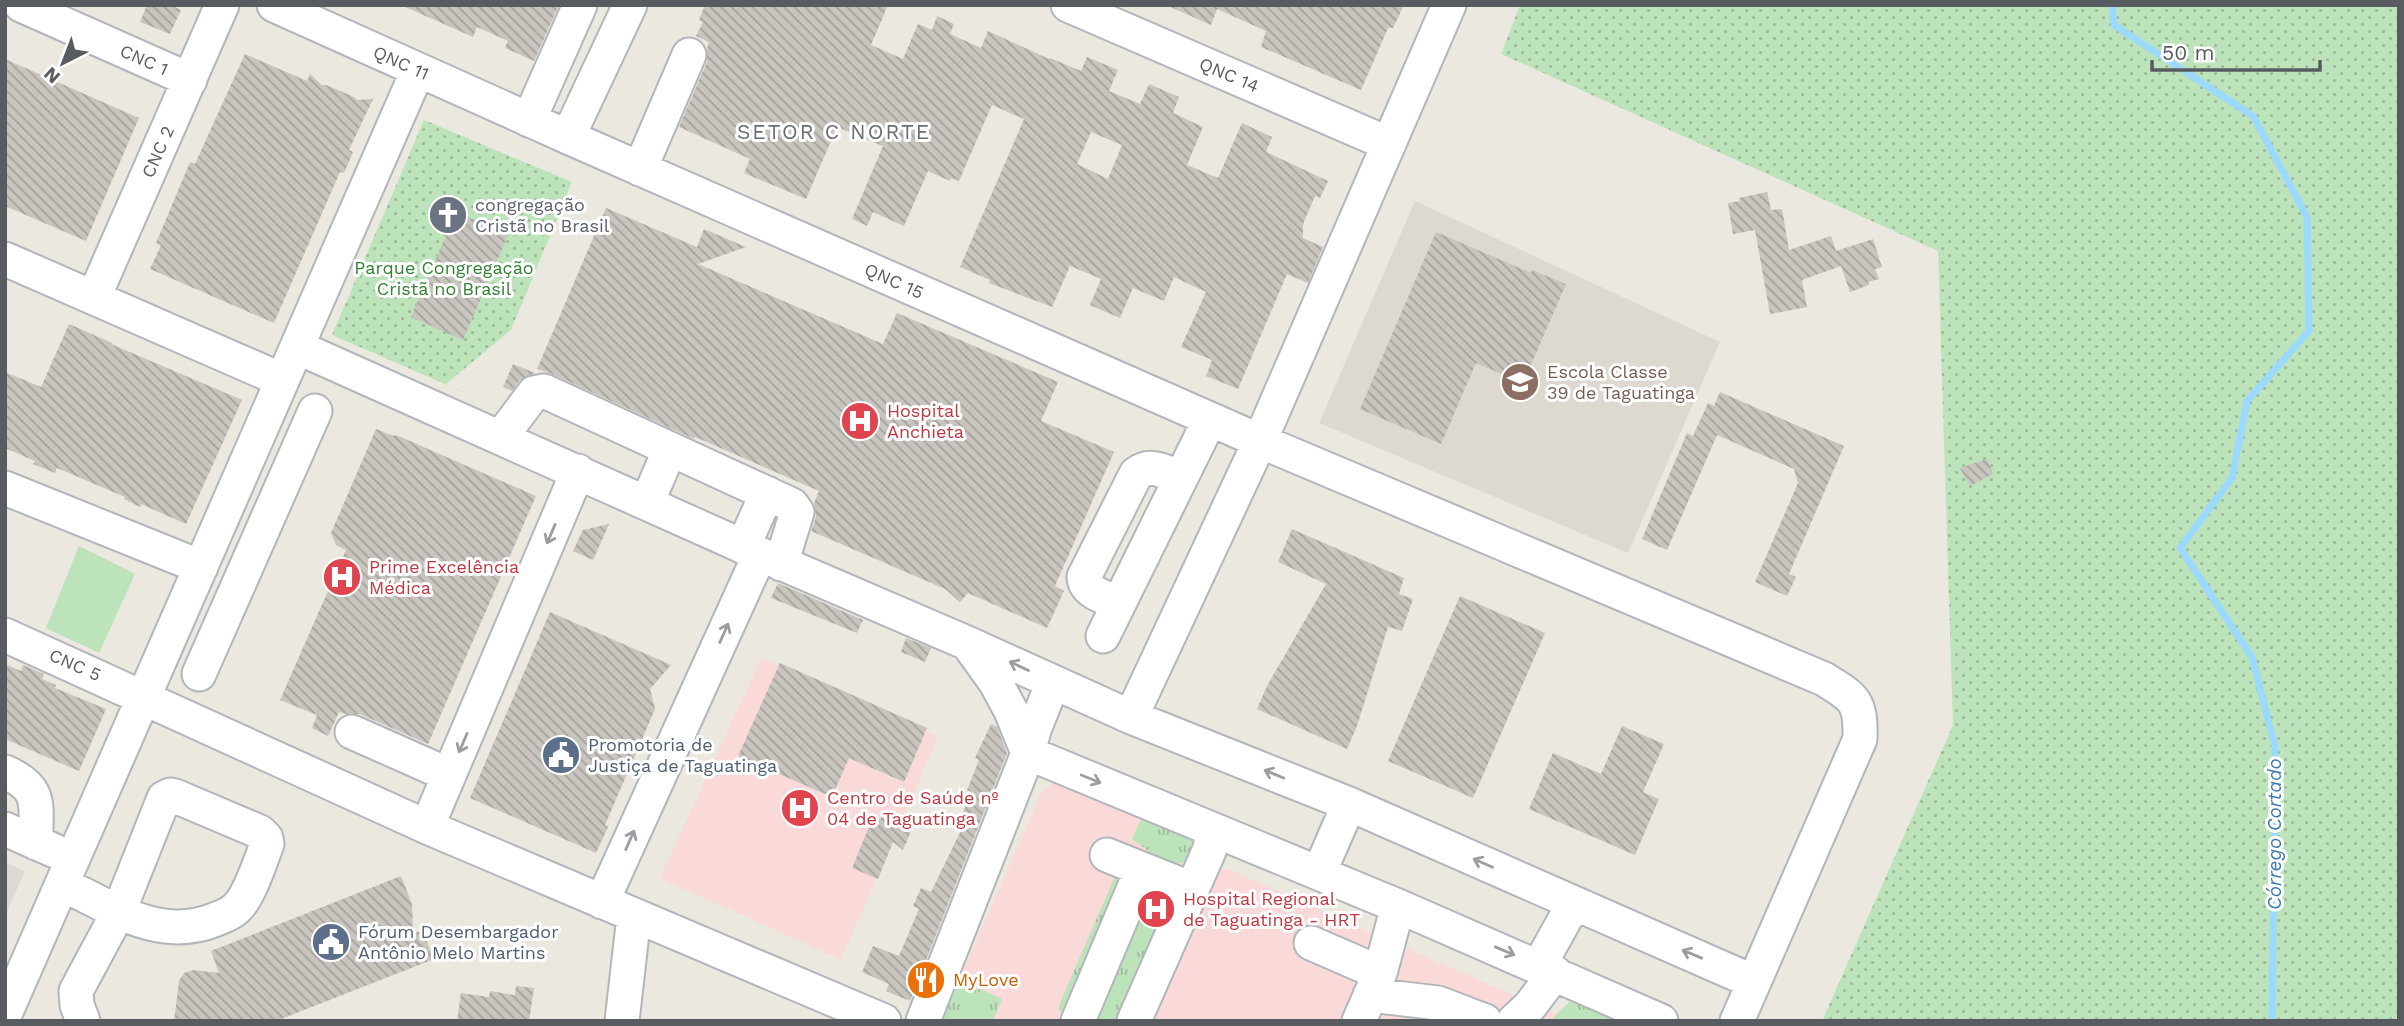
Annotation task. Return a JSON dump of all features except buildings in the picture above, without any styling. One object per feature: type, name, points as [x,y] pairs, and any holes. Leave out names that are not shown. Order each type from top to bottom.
[{"type":"street","name":"CNC 1","points":[[21,5],[190,80]]},
{"type":"street","name":"CNC 2","points":[[94,297],[222,5]]},
{"type":"street","name":"QNC 11","points":[[274,5],[529,120]]},
{"type":"street","points":[[529,120],[580,5]]},
{"type":"street","points":[[568,137],[630,5]]},
{"type":"street","name":"QNC 14","points":[[1068,5],[1389,144]]},
{"type":"street","points":[[1131,717],[1259,441],[1449,5]]},
{"type":"street","points":[[640,169],[689,55]]},
{"type":"street","points":[[5,1014],[418,70]]},
{"type":"street","name":"QNC 15","points":[[529,120],[1259,441],[1824,679],[1850,695],[1861,715],[1860,739],[1737,1021]]},
{"type":"street","points":[[5,259],[282,380]]},
{"type":"street","points":[[297,346],[761,555],[967,642],[1131,717],[1349,804],[1754,982]]},
{"type":"street","points":[[501,437],[534,393],[544,391],[767,493],[792,505],[797,512],[761,555],[602,902]]},
{"type":"street","points":[[199,674],[315,411]]},
{"type":"street","points":[[1103,636],[1210,419]]},
{"type":"street","points":[[256,440],[295,455]]},
{"type":"street","points":[[647,503],[670,449]]},
{"type":"street","points":[[427,827],[578,471]]},
{"type":"street","points":[[5,488],[201,567]]},
{"type":"street","points":[[175,626],[214,642]]},
{"type":"street","name":"CNC 5","points":[[5,635],[427,827],[884,1021]]},
{"type":"street","points":[[967,642],[996,683],[1028,753],[1547,969],[1661,1021]]},
{"type":"street","points":[[923,1021],[1053,682]]},
{"type":"street","points":[[352,732],[449,775]]},
{"type":"street","points":[[5,772],[28,786],[35,794],[36,843]]},
{"type":"street","points":[[5,829],[36,843],[67,872],[119,911],[153,926],[177,928],[200,925],[231,913],[241,903],[267,844],[266,838],[260,832],[170,795],[164,799],[119,911],[76,991],[77,1005],[83,1021]]},
{"type":"street","points":[[1319,873],[1349,804]]},
{"type":"street","points":[[1134,1021],[1212,841],[1207,827]]},
{"type":"street","points":[[1149,1021],[1219,855],[1226,847],[1242,841]]},
{"type":"street","points":[[1107,855],[1192,889]]},
{"type":"street","points":[[1078,1021],[1142,869]]},
{"type":"street","points":[[1523,1016],[1547,969],[1574,903]]},
{"type":"street","points":[[1370,996],[1398,906]]},
{"type":"street","points":[[622,1021],[634,916]]},
{"type":"street","points":[[1311,943],[1370,996],[1438,1003],[1485,1021]]},
{"type":"shaded area","name":"Escola Classe 39 de Taguatinga","points":[[1415,201],[1720,342],[1628,553],[1319,423]]},
{"type":"shaded area","name":"Centro de Saúde nº 04 de Taguatinga","points":[[761,658],[938,737],[841,960],[660,878]]},
{"type":"shaded area","name":"Hospital Regional de Taguatinga - HRT","points":[[1054,782],[1142,817],[1133,840],[1192,866],[1230,870],[1572,1021],[941,1021],[1041,794]]},
{"type":"shaded area","points":[[5,862],[25,871],[5,916]]},
{"type":"green space","points":[[1520,5],[2399,5],[2399,1021],[1822,1021],[1953,725],[1938,251],[1501,54]]},
{"type":"green space","name":"Parque Congregação Cristã no Brasil","points":[[424,120],[572,182],[511,330],[446,384],[482,400],[332,335]]},
{"type":"green space","points":[[79,546],[135,574],[99,653],[46,628]]},
{"type":"green space","points":[[1126,802],[1198,842],[1188,861],[1181,863],[1166,860],[1132,839],[1142,817]]},
{"type":"green space","points":[[1116,874],[1122,874],[1064,1015],[1059,1010],[1059,1005]]},
{"type":"green space","points":[[1148,889],[1171,896],[1117,1021],[1091,1021]]},
{"type":"green space","points":[[971,984],[1002,999],[993,1021],[941,1021],[956,988]]},
{"type":"green space","points":[[1573,999],[1626,1021],[1553,1021],[1556,1014]]},
{"type":"waterway","name":"Córrego Cortado","points":[[2112,5],[2114,25],[2253,116],[2307,217],[2309,331],[2247,401],[2232,478],[2180,548],[2252,657],[2275,747],[2272,1021]]},
{"type":"place","name":"congregação Cristã no Brasil","points":[[448,215]]},
{"type":"place","name":"Escola Classe 39 de Taguatinga","points":[[1520,382]]},
{"type":"place","name":"Hospital Anchieta","points":[[860,421]]},
{"type":"place","name":"Prime Excelência Médica","points":[[342,577]]},
{"type":"place","name":"Promotoria de Justiça de Taguatinga","points":[[561,755]]},
{"type":"place","name":"Centro de Saúde nº 04 de Taguatinga","points":[[800,808]]},
{"type":"place","name":"Hospital Regional de Taguatinga - HRT","points":[[1156,909]]},
{"type":"place","name":"Fórum Desembargador Antônio Melo Martins","points":[[331,942]]},
{"type":"place","name":"MyLove","points":[[926,980]]},
{"type":"district","name":"SETOR C NORTE","points":[[834,132]]}]
